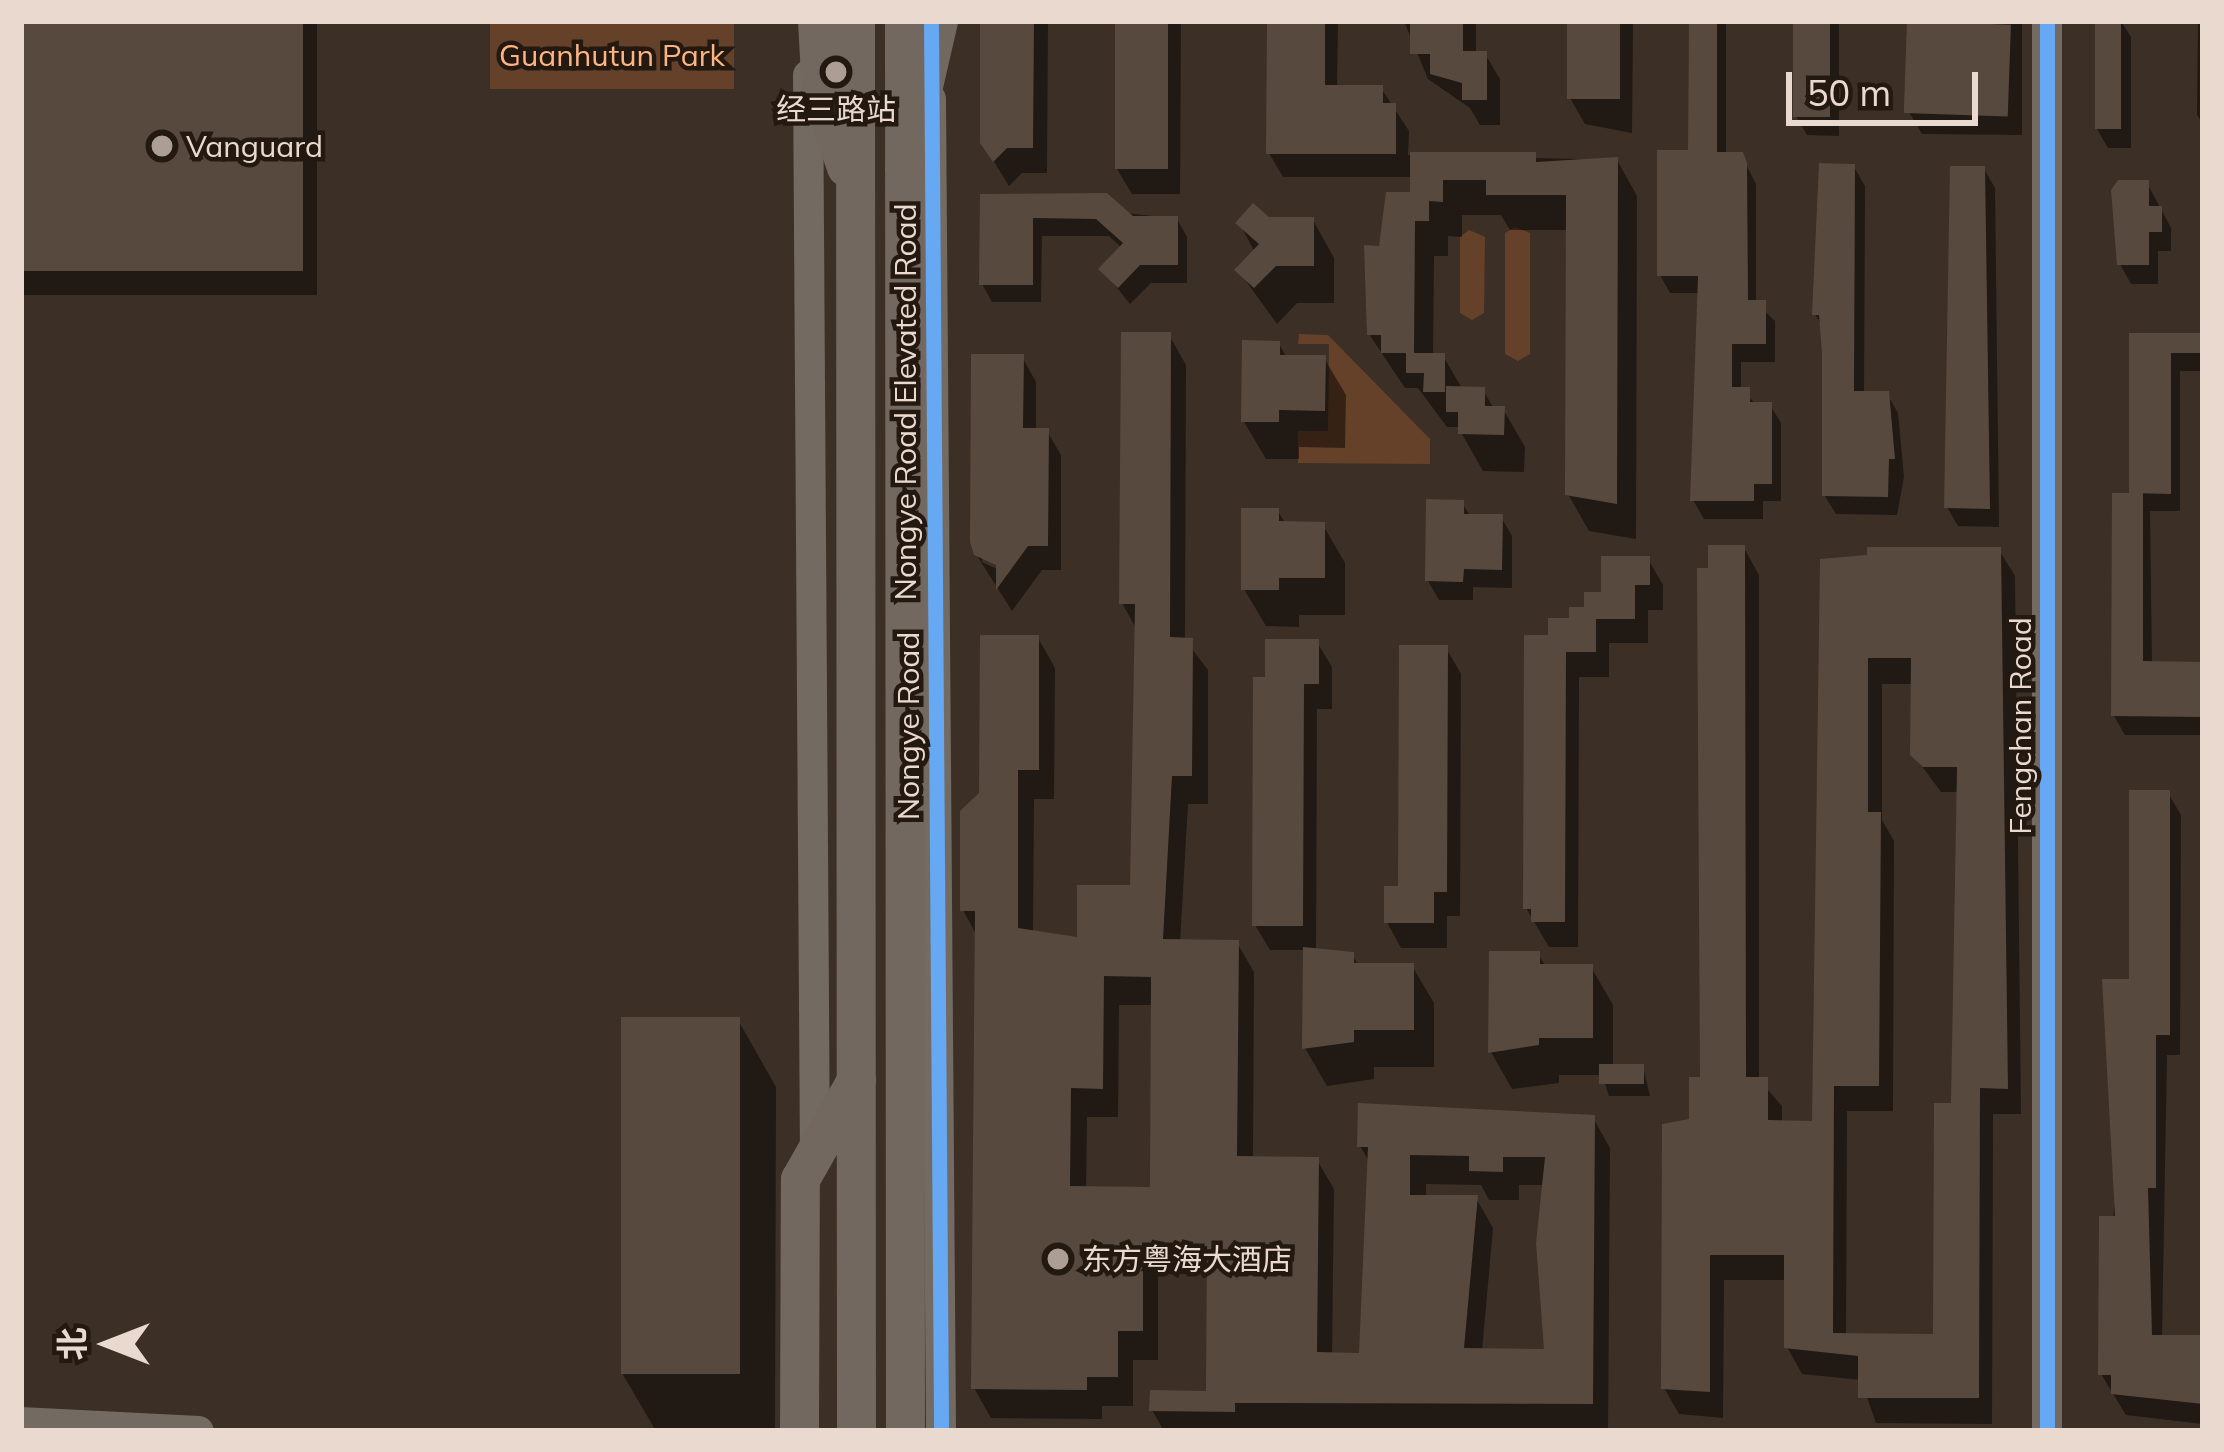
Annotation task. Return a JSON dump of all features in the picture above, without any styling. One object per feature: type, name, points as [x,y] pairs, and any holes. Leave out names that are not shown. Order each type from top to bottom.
[{"type":"highway","points":[[813,21],[821,93],[856,192]]},
{"type":"highway","name":"Nongye Road Elevated Road","points":[[855,21],[856,1431]]},
{"type":"highway","name":"Nongye Road Elevated Road","points":[[904,21],[905,1431]]},
{"type":"highway","points":[[904,168],[935,21]]},
{"type":"highway","points":[[799,1431],[800,1179],[856,1080]]},
{"type":"highway","points":[[905,1350],[919,1431]]},
{"type":"street","points":[[813,21],[818,1431]]},
{"type":"street","name":"Nongye Road","points":[[935,21],[941,1431]]},
{"type":"street","name":"Fengchan Road","points":[[2047,1431],[2048,21]]},
{"type":"street","points":[[21,1422],[199,1431]]},
{"type":"green space","name":"Guanhutun Park","points":[[490,21],[734,21],[734,89],[490,89]]},
{"type":"green space","points":[[1515,227],[1530,233],[1530,354],[1518,361],[1505,354],[1505,233]]},
{"type":"green space","points":[[1469,230],[1485,237],[1484,313],[1472,320],[1460,313],[1460,237]]},
{"type":"green space","points":[[1299,334],[1328,335],[1430,439],[1430,464],[1298,463],[1298,431],[1328,431],[1329,344],[1298,344]]},
{"type":"building","name":"Vanguard","points":[[21,21],[303,21],[303,271],[21,271]]},
{"type":"building","points":[[980,21],[1034,21],[1033,148],[1007,148],[993,162],[980,143]]},
{"type":"building","points":[[1115,21],[1168,21],[1168,169],[1115,169]]},
{"type":"building","points":[[1267,21],[1325,21],[1325,85],[1383,85],[1383,103],[1396,103],[1396,154],[1266,154]]},
{"type":"building","points":[[1410,21],[1463,21],[1463,51],[1487,51],[1487,100],[1462,100],[1462,83],[1430,74],[1430,54],[1410,54]]},
{"type":"building","points":[[1567,21],[1620,21],[1620,99],[1567,99]]},
{"type":"building","points":[[1689,21],[1717,21],[1717,152],[1743,152],[1747,163],[1748,300],[1766,300],[1766,344],[1732,344],[1732,387],[1750,387],[1750,402],[1772,402],[1772,484],[1754,484],[1754,501],[1690,501],[1698,276],[1657,276],[1657,150],[1688,150]]},
{"type":"building","points":[[1793,21],[1830,21],[1830,117],[1793,117]]},
{"type":"building","points":[[1907,21],[2011,25],[2008,117],[1904,113]]},
{"type":"building","points":[[2095,21],[2121,21],[2121,129],[2095,129]]},
{"type":"building","points":[[1410,152],[1536,152],[1536,162],[1618,157],[1617,504],[1565,495],[1566,195],[1486,195],[1486,180],[1443,180],[1443,202],[1429,201],[1429,221],[1415,221],[1414,353],[1445,353],[1445,392],[1423,392],[1424,373],[1406,373],[1406,353],[1381,353],[1381,335],[1367,335],[1364,245],[1379,246],[1386,192],[1410,192]]},
{"type":"building","points":[[1819,163],[1855,164],[1854,391],[1889,391],[1895,459],[1889,459],[1888,497],[1822,496],[1822,354],[1819,315],[1812,315]]},
{"type":"building","points":[[1950,166],[1985,166],[1990,509],[1944,508]]},
{"type":"building","points":[[2118,180],[2149,180],[2149,206],[2162,206],[2162,232],[2149,232],[2149,265],[2117,265],[2111,190]]},
{"type":"building","points":[[1107,193],[1133,216],[1178,216],[1178,265],[1140,265],[1118,288],[1098,269],[1123,243],[1096,219],[1033,218],[1033,285],[979,285],[980,194]]},
{"type":"building","points":[[1253,203],[1269,217],[1314,217],[1314,266],[1276,266],[1254,288],[1234,270],[1259,244],[1235,223]]},
{"type":"building","points":[[1121,332],[1171,332],[1170,637],[1193,638],[1192,776],[1172,776],[1163,939],[1239,940],[1237,1156],[1319,1157],[1317,1352],[1359,1353],[1368,1147],[1357,1147],[1358,1103],[1595,1115],[1593,1404],[1235,1403],[1235,1412],[1149,1411],[1150,1390],[1206,1391],[1207,1246],[1143,1246],[1143,1331],[1118,1331],[1118,1377],[1087,1377],[1087,1390],[971,1389],[975,911],[960,911],[960,811],[979,793],[980,635],[1039,635],[1039,770],[1018,770],[1018,928],[1077,937],[1077,885],[1130,885],[1135,604],[1119,604]],"holes":[[[1104,976],[1151,977],[1150,1187],[1070,1186],[1071,1088],[1103,1089]],[[1410,1155],[1469,1156],[1469,1171],[1503,1172],[1503,1157],[1545,1157],[1536,1243],[1544,1349],[1464,1348],[1478,1195],[1410,1195]]]},
{"type":"building","points":[[2129,333],[2203,333],[2203,353],[2171,353],[2171,494],[2129,493]]},
{"type":"building","points":[[1242,340],[1280,341],[1280,355],[1326,355],[1325,411],[1279,410],[1279,422],[1241,422]]},
{"type":"building","points":[[971,354],[1024,354],[1023,428],[1049,428],[1048,546],[1028,546],[996,590],[996,565],[974,555],[970,542]]},
{"type":"building","points":[[1446,386],[1485,387],[1485,406],[1505,406],[1504,435],[1458,434],[1458,412],[1446,412]]},
{"type":"building","points":[[2112,493],[2143,493],[2143,661],[2203,662],[2203,717],[2111,716]]},
{"type":"building","points":[[1426,499],[1464,500],[1464,514],[1503,514],[1502,570],[1464,569],[1463,582],[1425,581]]},
{"type":"building","points":[[1241,508],[1279,508],[1279,521],[1325,522],[1325,578],[1279,578],[1279,590],[1241,590]]},
{"type":"building","points":[[1708,545],[1745,545],[1746,1077],[1768,1077],[1768,1120],[1812,1121],[1820,559],[1867,555],[1867,547],[2001,547],[2008,1089],[1980,1088],[1979,1398],[1858,1398],[1858,1356],[1784,1348],[1784,1255],[1710,1255],[1710,1392],[1661,1389],[1662,1124],[1689,1119],[1689,1077],[1700,1077],[1697,568],[1708,568]],"holes":[[[1868,658],[1911,658],[1910,755],[1923,767],[1957,767],[1951,1103],[1934,1103],[1933,1334],[1833,1333],[1834,1086],[1879,1086],[1881,812],[1868,812]]]},
{"type":"building","points":[[1601,556],[1650,556],[1650,585],[1635,585],[1635,619],[1596,619],[1596,652],[1566,652],[1565,922],[1531,922],[1531,909],[1523,909],[1524,635],[1548,635],[1548,618],[1569,618],[1569,607],[1584,607],[1584,592],[1601,592]]},
{"type":"building","points":[[1265,639],[1319,639],[1319,684],[1304,684],[1303,926],[1252,926],[1253,677],[1265,677]]},
{"type":"building","points":[[1399,645],[1448,645],[1447,892],[1434,892],[1434,923],[1384,923],[1384,886],[1398,886]]},
{"type":"building","points":[[2129,790],[2170,790],[2170,1035],[2156,1035],[2156,1188],[2148,1188],[2152,1335],[2203,1335],[2203,1404],[2111,1394],[2111,1375],[2098,1375],[2099,1216],[2115,1216],[2102,979],[2129,979]]},
{"type":"building","points":[[1303,947],[1354,952],[1354,963],[1414,963],[1414,1030],[1354,1030],[1354,1042],[1302,1049]]},
{"type":"building","points":[[1489,951],[1540,951],[1540,964],[1593,964],[1593,1038],[1539,1038],[1539,1045],[1488,1053]]},
{"type":"building","points":[[621,1017],[740,1017],[740,1374],[621,1374]]},
{"type":"building","points":[[1599,1064],[1644,1064],[1644,1084],[1599,1084]]},
{"type":"cycle path","points":[[931,21],[941,1431]]},
{"type":"cycle path","points":[[2047,21],[2047,1431]]},
{"type":"place","name":"经三路站","points":[[836,72]]},
{"type":"place","name":"Vanguard","points":[[162,146]]},
{"type":"place","name":"东方粤海大酒店","points":[[1058,1259]]}]
